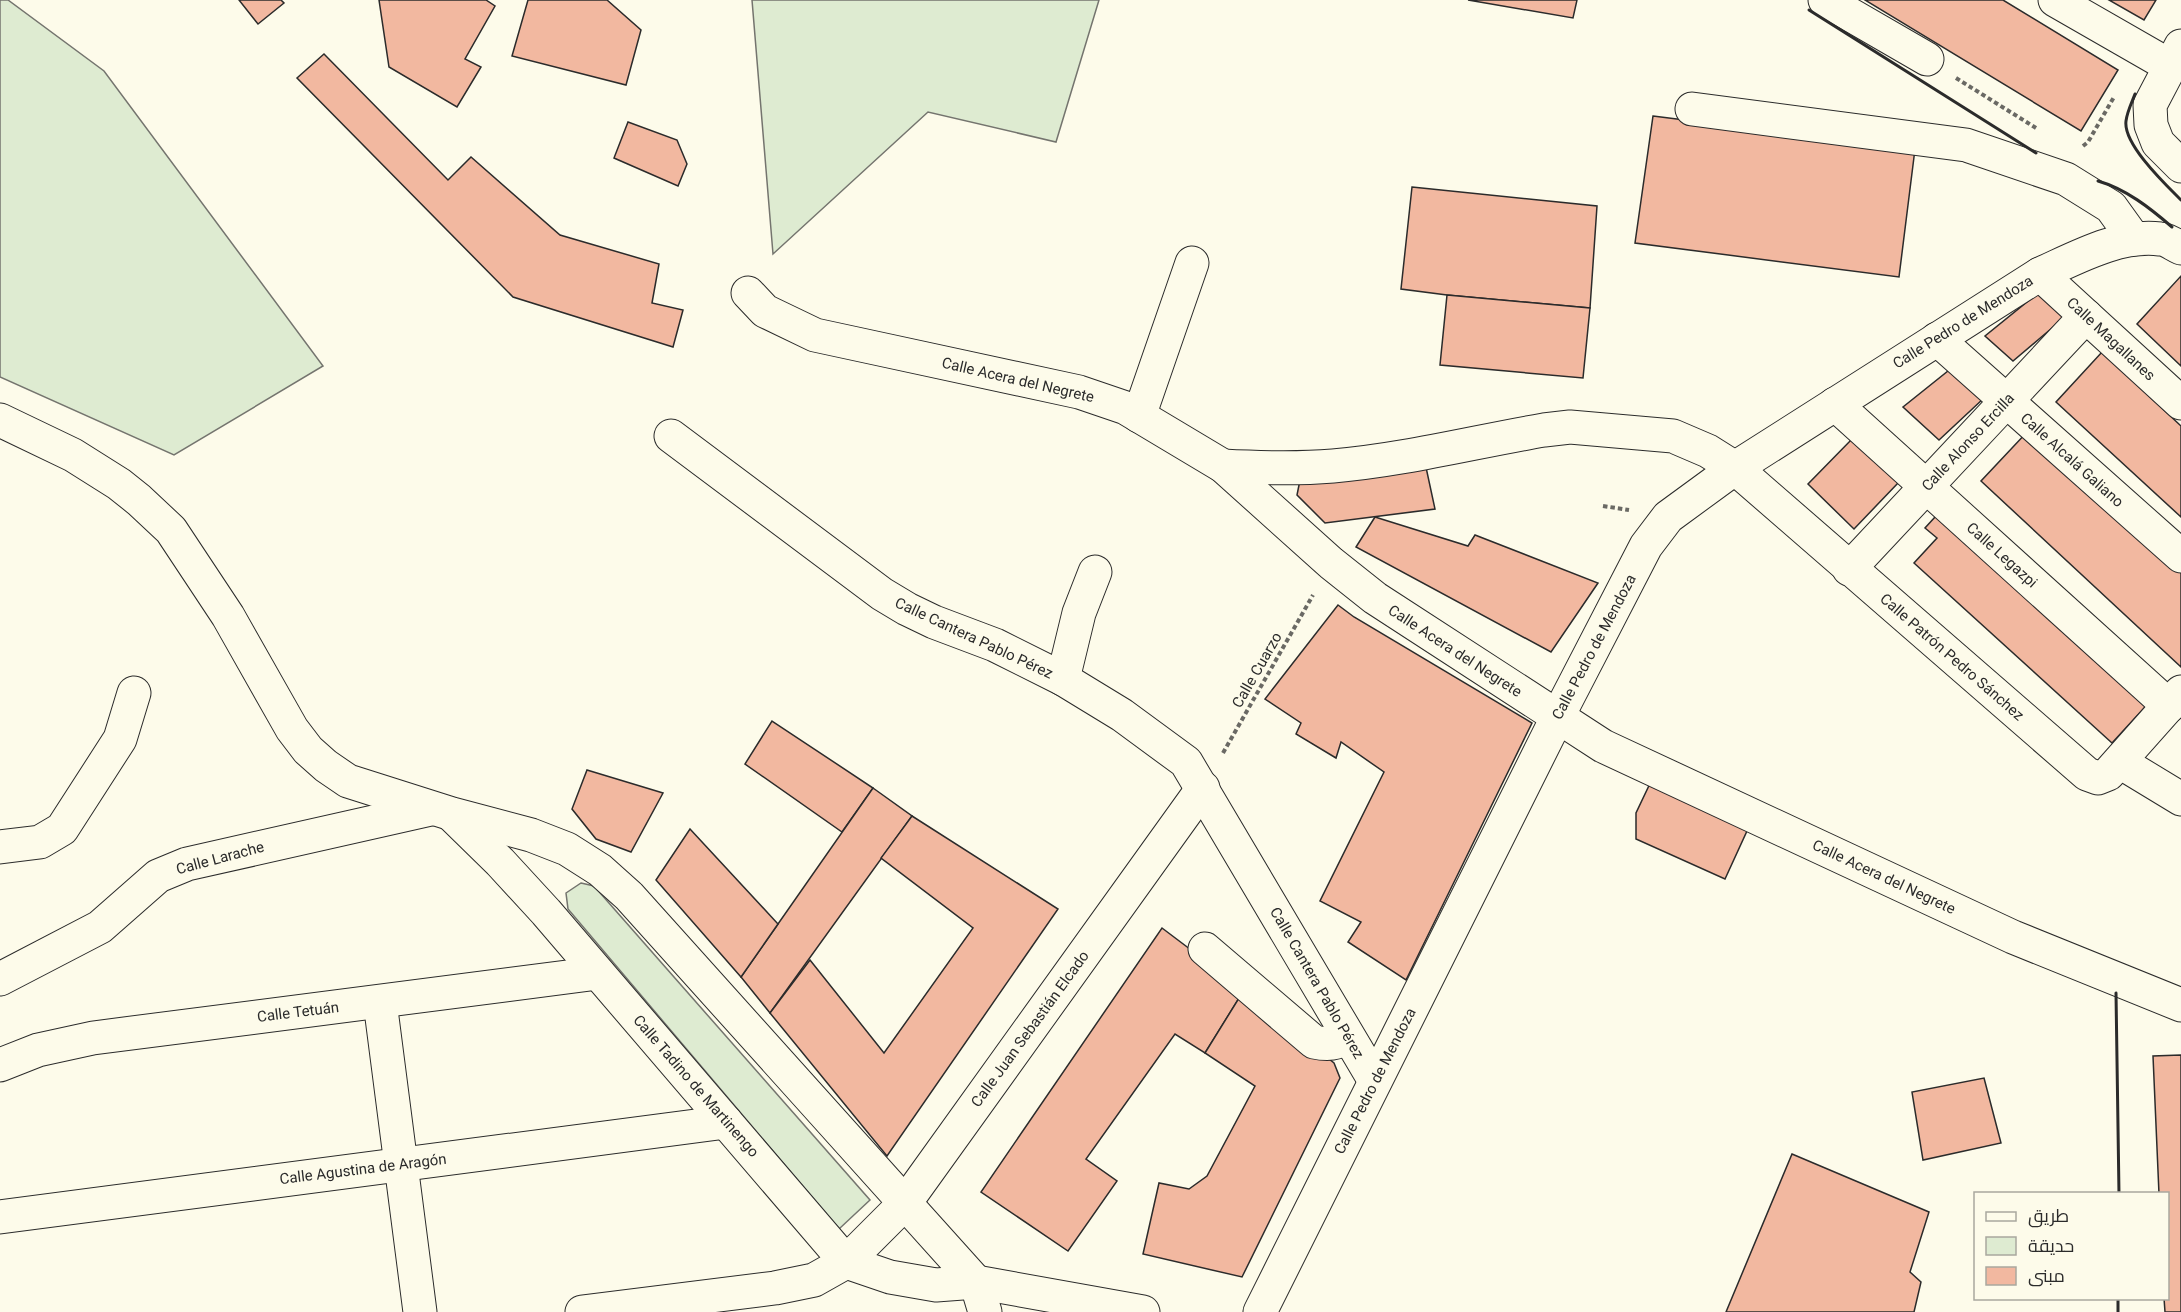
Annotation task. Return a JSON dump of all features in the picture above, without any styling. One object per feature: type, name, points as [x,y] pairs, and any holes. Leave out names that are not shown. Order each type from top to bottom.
[{"type":"street","points":[[1825,0],[1927,59]]},
{"type":"street","points":[[2055,0],[2141,50],[2176,56],[2150,105],[2151,125],[2158,143],[2181,166]]},
{"type":"street","points":[[1692,109],[1966,145],[2066,179],[2111,207],[2134,239]]},
{"type":"street","name":"Calle Pedro de Mendoza","points":[[1260,1312],[1557,718],[1646,546],[1668,517],[1735,468],[2040,274],[2094,250],[2134,239],[2162,238],[2181,248]]},
{"type":"street","points":[[1139,416],[1192,263]]},
{"type":"street","name":"Calle Magallanes","points":[[2040,274],[2181,403]]},
{"type":"street","name":"Calle Acera del Negrete","points":[[748,293],[765,311],[815,335],[1079,392],[1126,408],[1223,466],[1331,563],[1375,598],[1603,746],[2013,937],[2181,1005]]},
{"type":"street","name":"Calle Alonso Ercilla","points":[[1849,568],[2086,316]]},
{"type":"street","name":"Calle Alcalá Galiano","points":[[1937,339],[2181,556]]},
{"type":"street","name":"Calle Legazpi","points":[[1835,404],[1926,487],[2175,699]]},
{"type":"street","name":"Calle Tadino de Martinengo","points":[[0,420],[73,455],[119,484],[140,500],[171,530],[228,616],[292,729],[308,750],[326,766],[348,781],[442,811],[531,835],[567,849],[600,870],[629,896],[905,1203],[980,1297]]},
{"type":"street","name":"Calle Patrón Pedro Sánchez","points":[[1223,466],[1278,469],[1333,466],[1570,427],[1672,436],[1708,451],[1735,468],[2087,774],[2098,778],[2108,774],[2120,762]]},
{"type":"street","name":"Calle Cantera Pablo Pérez","points":[[671,436],[882,594],[934,622],[995,645],[1063,679],[1122,715],[1186,762],[1375,1081]]},
{"type":"street","points":[[1063,679],[1079,613],[1095,572]]},
{"type":"street","points":[[0,847],[40,842],[62,829],[120,739],[134,693]]},
{"type":"street","points":[[2175,699],[2120,762],[2181,799]]},
{"type":"street","name":"Calle Juan Sebastián Elcado","points":[[582,1312],[775,1288],[814,1280],[846,1262],[905,1203],[1203,788]]},
{"type":"street","name":"Calle Tadino de Martinengo","points":[[442,811],[500,862],[846,1262]]},
{"type":"street","name":"Calle Larache","points":[[0,979],[100,927],[158,876],[187,864],[442,811]]},
{"type":"street","points":[[1205,949],[1314,1042],[1326,1045],[1338,1043],[1348,1037]]},
{"type":"street","name":"Calle Tetuán","points":[[0,1065],[38,1050],[93,1038],[598,973]]},
{"type":"street","points":[[380,1002],[420,1312]]},
{"type":"street","name":"Calle Agustina de Aragón","points":[[0,1217],[726,1122]]},
{"type":"street","points":[[846,1262],[890,1277],[936,1285],[980,1297],[1143,1312]]},
{"type":"path","points":[[2075,149],[2088,142],[2141,50]]},
{"type":"path","points":[[1927,59],[2038,129]]},
{"type":"path","name":"Calle Cuarzo","points":[[1203,788],[1331,563]]},
{"type":"green space","points":[[0,0],[8,0],[104,71],[323,366],[174,455],[0,377]]},
{"type":"green space","points":[[752,0],[1099,0],[1056,142],[928,112],[773,254]]},
{"type":"green space","points":[[581,883],[594,886],[870,1200],[839,1229],[568,909],[566,893]]},
{"type":"building","points":[[239,0],[281,0],[284,3],[258,24]]},
{"type":"building","points":[[379,0],[486,0],[495,6],[465,59],[481,67],[457,107],[389,67]]},
{"type":"building","points":[[528,0],[607,0],[641,30],[626,85],[512,56]]},
{"type":"building","points":[[1468,0],[1577,0],[1573,18]]},
{"type":"building","points":[[1865,0],[2003,0],[2118,70],[2081,131]]},
{"type":"building","points":[[2109,0],[2156,0],[2144,20]]},
{"type":"building","points":[[324,54],[448,180],[471,157],[560,235],[659,264],[652,303],[683,310],[673,347],[513,297],[297,78]]},
{"type":"building","points":[[1653,116],[1915,149],[1899,277],[1635,243]]},
{"type":"building","points":[[628,122],[677,140],[687,164],[678,186],[614,158]]},
{"type":"building","points":[[1412,187],[1597,206],[1590,308],[1401,289]]},
{"type":"building","points":[[2181,276],[2181,366],[2137,324]]},
{"type":"building","points":[[2038,293],[2065,317],[2013,361],[1985,336]]},
{"type":"building","points":[[1447,295],[1590,308],[1583,378],[1440,365]]},
{"type":"building","points":[[2102,352],[2181,426],[2181,517],[2056,402]]},
{"type":"building","points":[[1953,367],[1984,398],[1939,440],[1903,407]]},
{"type":"building","points":[[2028,431],[2181,573],[2181,667],[1981,481]]},
{"type":"building","points":[[1852,439],[1898,483],[1854,529],[1808,484]]},
{"type":"building","points":[[1424,458],[1435,509],[1325,523],[1297,495],[1300,480]]},
{"type":"building","points":[[1946,505],[2156,695],[2112,743],[1914,563],[1937,538],[1925,528]]},
{"type":"building","points":[[1375,517],[1468,546],[1475,535],[1598,583],[1551,652],[1356,547]]},
{"type":"building","points":[[1338,605],[1354,617],[1532,723],[1406,980],[1348,942],[1361,922],[1320,901],[1384,772],[1341,742],[1336,758],[1296,734],[1301,723],[1265,699]]},
{"type":"building","points":[[772,721],[873,788],[842,832],[745,764]]},
{"type":"building","points":[[587,770],[663,793],[631,852],[596,839],[572,809]]},
{"type":"building","points":[[1655,773],[1752,820],[1725,879],[1636,839],[1636,813]]},
{"type":"building","points":[[873,788],[912,816],[770,1013],[741,977]]},
{"type":"building","points":[[912,816],[1058,909],[887,1156],[770,1013],[810,960],[884,1053],[973,928],[881,858]]},
{"type":"building","points":[[690,829],[778,924],[741,977],[656,880]]},
{"type":"building","points":[[1162,928],[1244,990],[1205,1053],[1175,1034],[1086,1159],[1117,1181],[1068,1251],[981,1192]]},
{"type":"building","points":[[1244,990],[1334,1063],[1340,1078],[1242,1277],[1143,1254],[1159,1183],[1189,1189],[1207,1176],[1255,1086],[1205,1053]]},
{"type":"building","points":[[2181,1055],[2181,1312],[2165,1312],[2164,1300],[2169,1300],[2169,1192],[2159,1192],[2153,1056]]},
{"type":"building","points":[[1984,1078],[2001,1143],[1923,1160],[1912,1092]]},
{"type":"building","points":[[1792,1154],[1929,1212],[1910,1272],[1921,1282],[1914,1312],[1726,1312]]},
{"type":"wall","points":[[1809,10],[2036,153]]},
{"type":"wall","points":[[2135,94],[2126,121],[2131,141],[2146,163],[2181,200]]},
{"type":"wall","points":[[2098,181],[2128,194],[2172,227]]},
{"type":"wall","points":[[2116,993],[2119,1192]]},
{"type":"wall","points":[[2118,1300],[2118,1312]]}]
